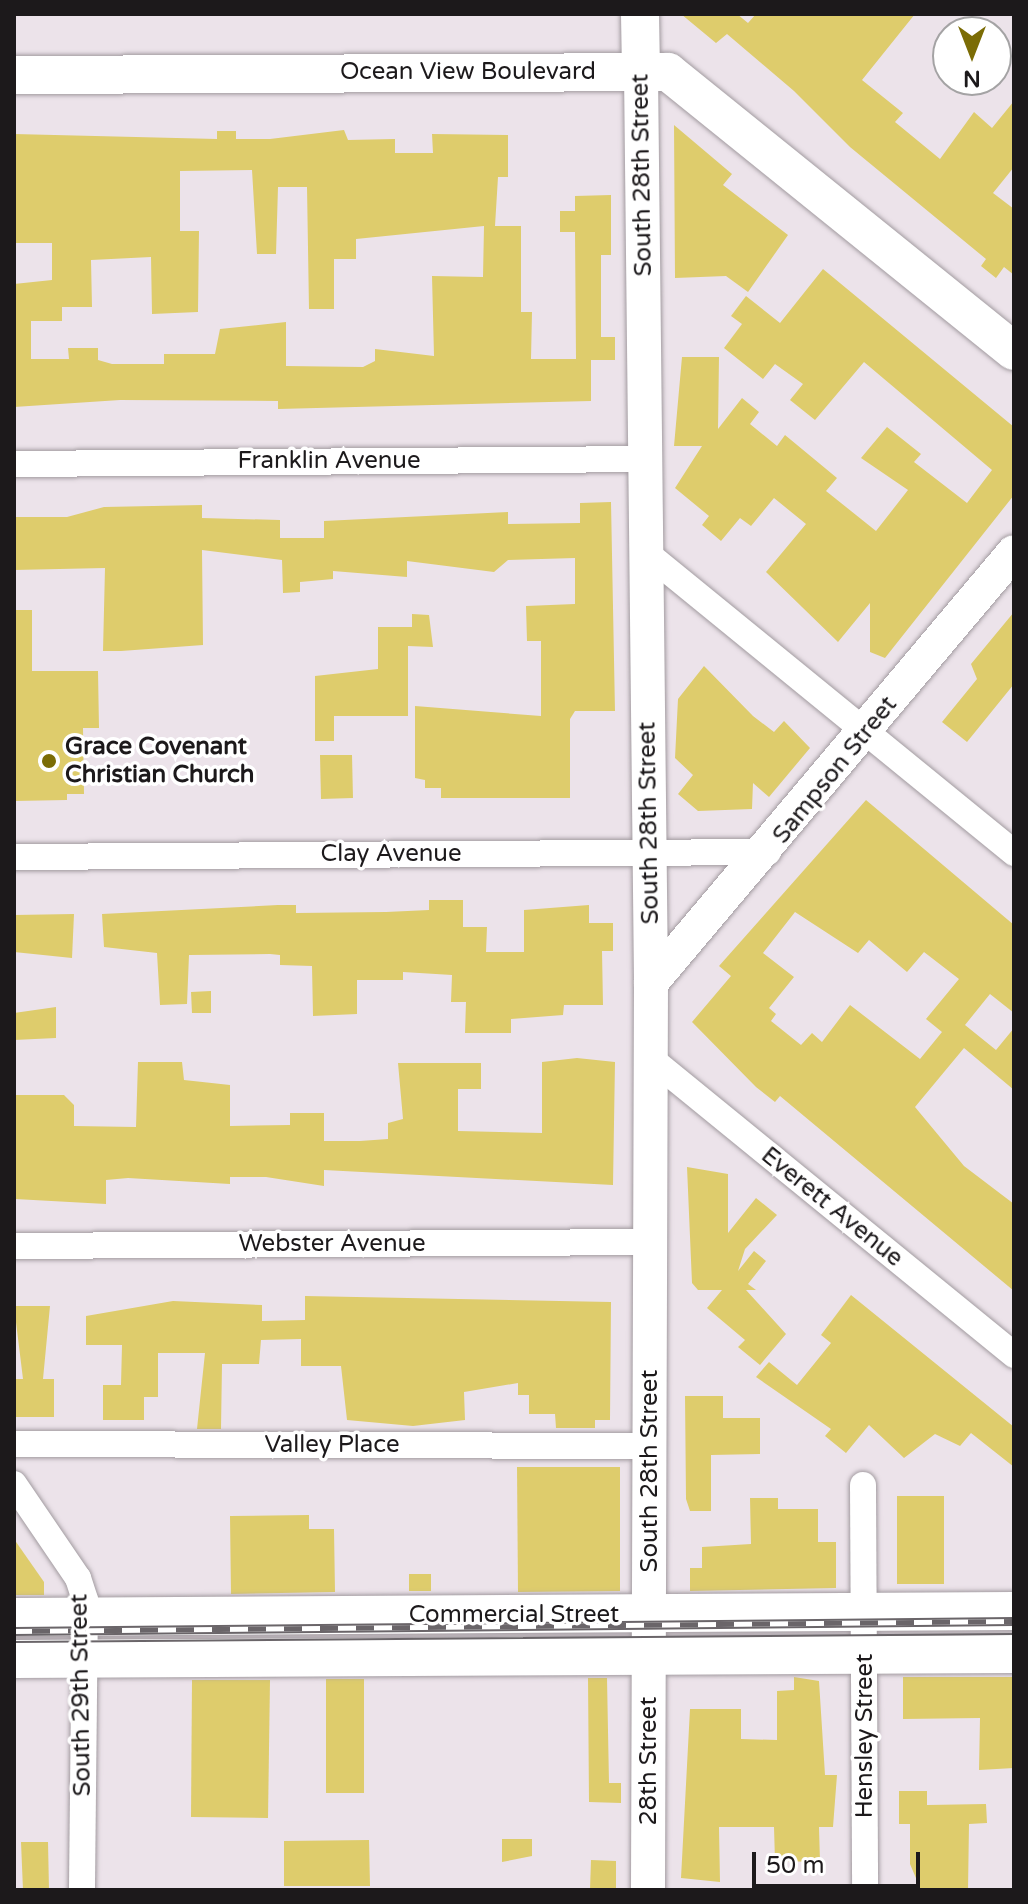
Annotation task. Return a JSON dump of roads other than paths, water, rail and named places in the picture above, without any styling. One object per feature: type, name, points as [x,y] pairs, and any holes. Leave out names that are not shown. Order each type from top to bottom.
[{"type":"main road","name":"South 28th Street","points":[[640,14],[641,72]]},
{"type":"main road","name":"Ocean View Boulevard","points":[[14,75],[641,72],[680,77],[1014,351]]},
{"type":"main road","name":"Commercial Street","points":[[14,1617],[84,1616],[649,1634],[864,1633],[1014,1611]]},
{"type":"main road","points":[[864,1633],[1014,1654]]},
{"type":"main road","points":[[14,1659],[649,1634]]},
{"type":"street","name":"South 28th Street","points":[[641,72],[651,983],[649,1634]]},
{"type":"street","name":"Franklin Avenue","points":[[14,464],[645,459]]},
{"type":"street","points":[[644,551],[1014,853]]},
{"type":"street","name":"Sampson Street","points":[[651,983],[768,852],[1014,552]]},
{"type":"street","name":"Clay Avenue","points":[[14,857],[768,852]]},
{"type":"street","name":"Everett Avenue","points":[[650,1058],[1014,1355]]},
{"type":"street","name":"Webster Avenue","points":[[14,1246],[650,1242]]},
{"type":"street","name":"Valley Place","points":[[14,1444],[650,1446]]},
{"type":"street","name":"South 29th Street","points":[[14,1484],[78,1578],[84,1616],[82,1890]]},
{"type":"street","name":"Hensley Street","points":[[863,1485],[865,1890]]},
{"type":"street","name":"28th Street","points":[[648,1890],[649,1634]]},
{"type":"tram line","points":[[14,1642],[1014,1634]]},
{"type":"railway","points":[[14,1631],[1014,1621]]},
{"type":"place","name":"Grace Covenant Christian Church","points":[[49,761]]}]
